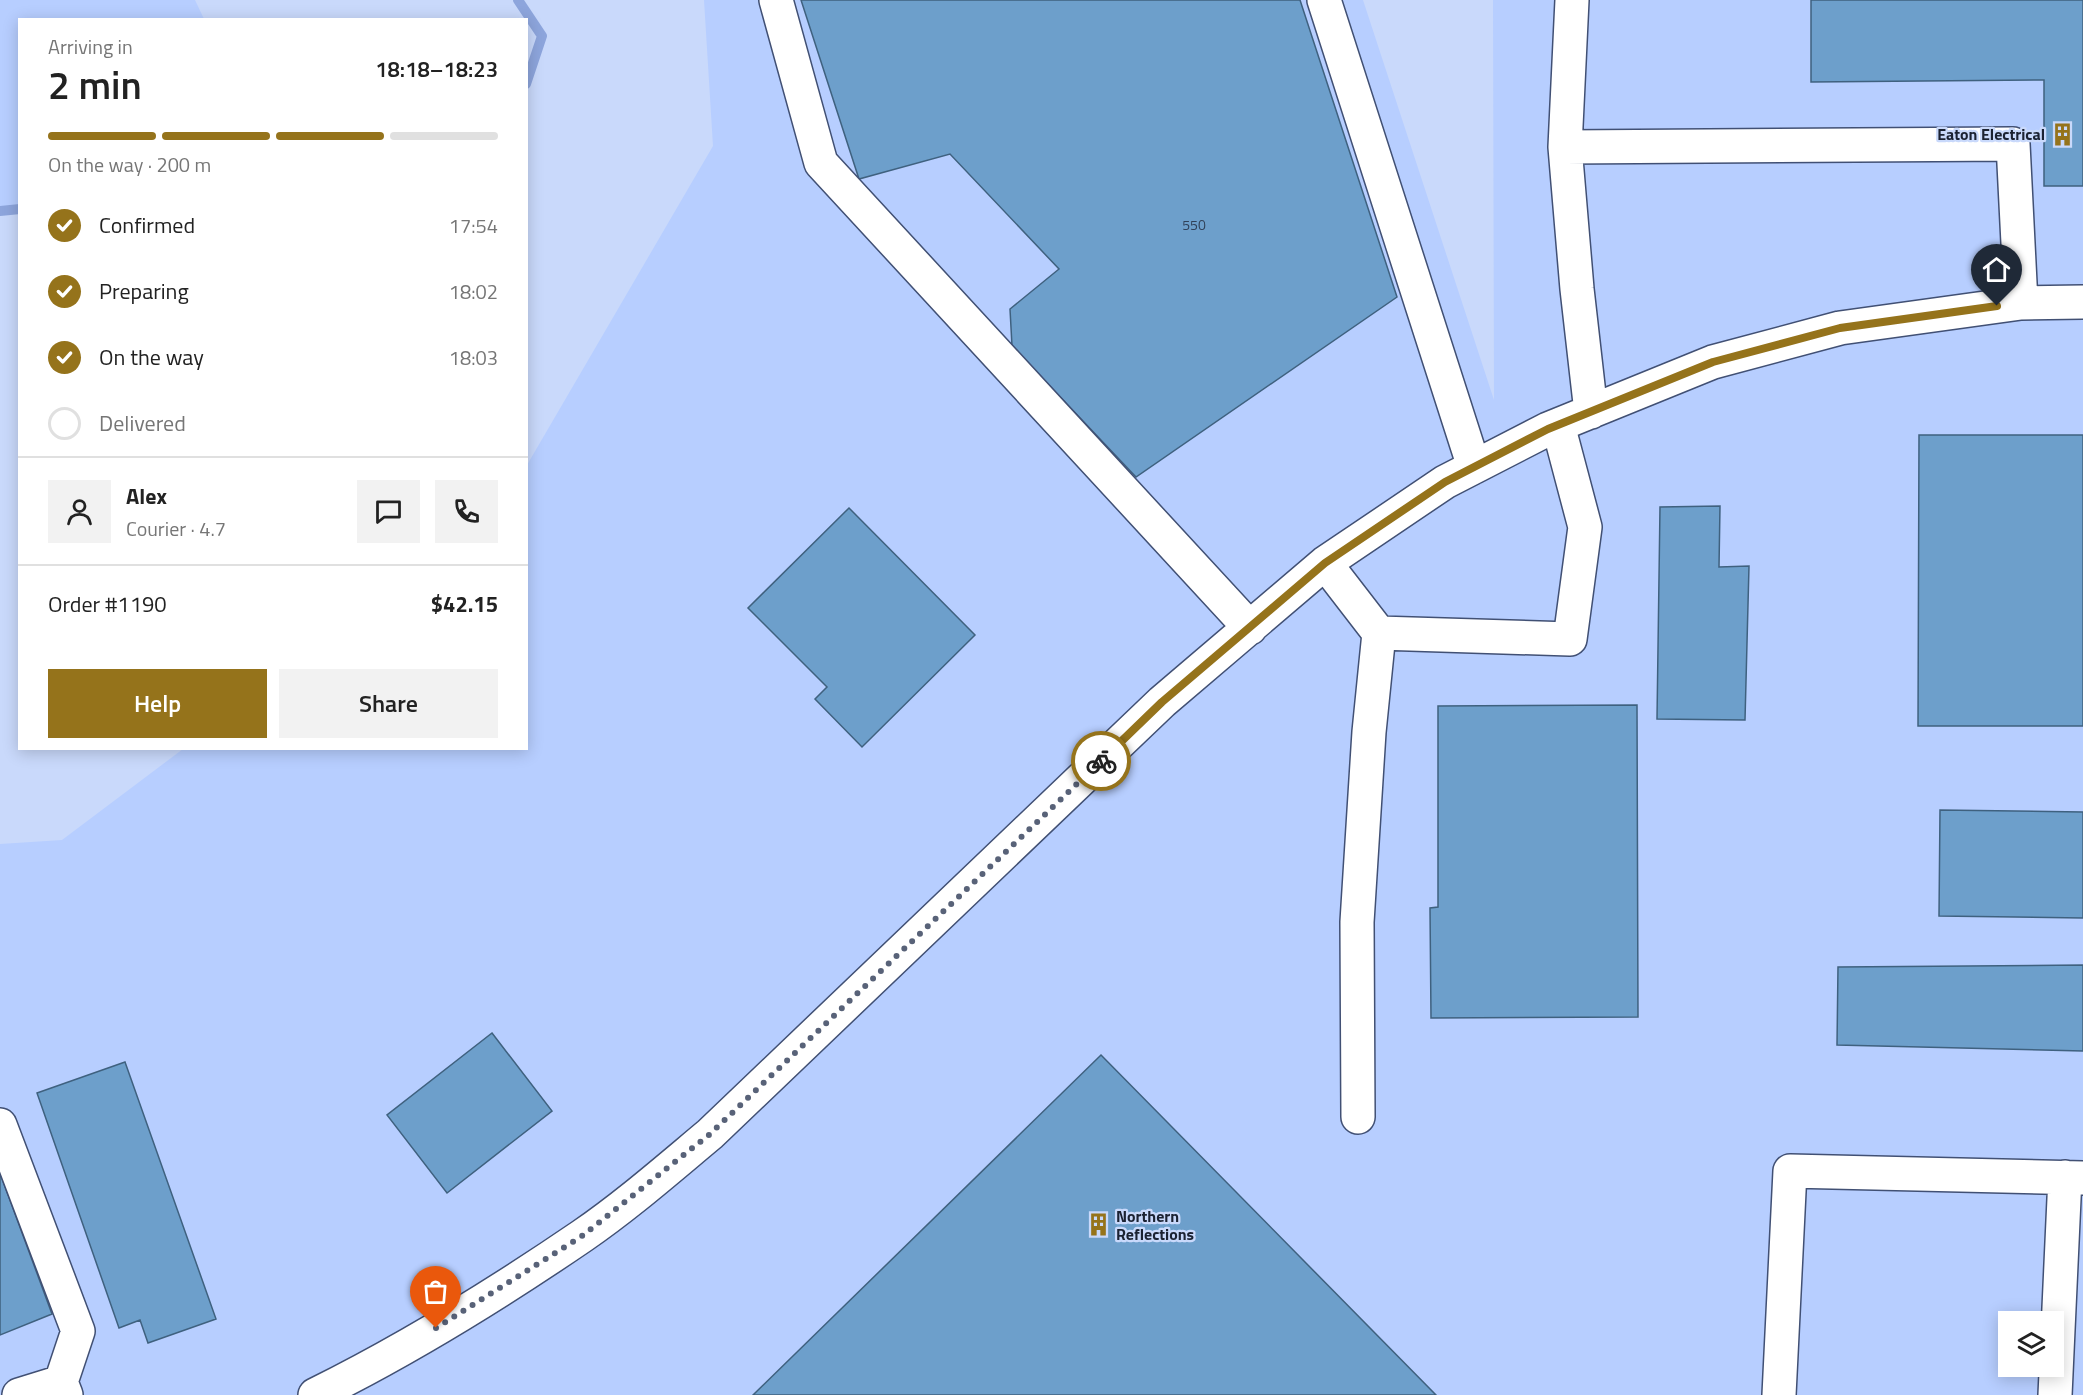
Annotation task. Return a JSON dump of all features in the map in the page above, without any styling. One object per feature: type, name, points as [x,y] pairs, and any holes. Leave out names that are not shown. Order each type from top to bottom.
[{"type":"street","points":[[776,0],[821,164],[1250,628]]},
{"type":"street","points":[[1324,0],[1474,467]]},
{"type":"street","points":[[1572,0],[1565,147],[1577,289],[1591,412]]},
{"type":"street","points":[[1565,147],[2013,144],[2021,303]]},
{"type":"street","points":[[315,1395],[362,1372],[456,1317],[573,1242],[684,1156],[719,1126],[1162,702],[1325,563],[1445,482],[1558,425],[1713,362],[1840,328],[2021,303],[2083,302]]},
{"type":"street","points":[[1379,633],[1570,639],[1585,527],[1558,425]]},
{"type":"street","points":[[1325,563],[1379,633],[1369,732],[1357,922],[1358,1117]]},
{"type":"street","points":[[0,1125],[78,1331],[63,1389],[19,1395]]},
{"type":"street","points":[[1779,1395],[1790,1171],[2074,1177],[2055,1395]]},
{"type":"shaded area","points":[[0,0],[195,0],[204,18],[18,18],[18,212],[0,212]]},
{"type":"shaded area","points":[[704,0],[1363,0],[1494,400],[1493,0],[2083,0],[2083,1395],[0,1395],[0,844],[62,840],[182,750],[528,750],[528,463],[713,146]]},
{"type":"building","points":[[801,0],[1300,0],[1397,297],[1136,477],[1012,346],[1010,309],[1059,269],[950,154],[859,179]]},
{"type":"building","name":"Eaton Electrical","points":[[1811,0],[2083,0],[2083,186],[2044,186],[2044,80],[1811,82]]},
{"type":"building","points":[[1919,435],[2083,435],[2083,726],[1918,726]]},
{"type":"building","points":[[1720,506],[1719,567],[1749,566],[1745,720],[1657,719],[1660,507]]},
{"type":"building","points":[[849,508],[975,635],[862,747],[815,699],[827,687],[748,608]]},
{"type":"building","points":[[1637,705],[1638,1017],[1431,1018],[1430,908],[1438,907],[1438,706]]},
{"type":"building","points":[[1940,810],[2083,812],[2083,918],[1939,916]]},
{"type":"building","points":[[2083,965],[2083,1051],[1837,1045],[1838,967]]},
{"type":"building","points":[[492,1033],[552,1111],[447,1193],[387,1115]]},
{"type":"building","name":"Northern Reflections","points":[[1101,1055],[1436,1395],[753,1395]]},
{"type":"building","points":[[125,1062],[216,1319],[148,1343],[140,1320],[119,1328],[37,1093]]},
{"type":"building","points":[[0,1173],[52,1314],[0,1335]]},
{"type":"waterway","points":[[518,0],[542,36],[528,78]]},
{"type":"waterway","points":[[0,211],[18,209]]},
{"type":"way so far","points":[[436,1328],[476,1305],[582,1236],[639,1193],[710,1134],[1101,761]]},
{"type":"place","name":"Eaton Electrical","points":[[2063,134]]},
{"type":"place","name":"Northern Reflections","points":[[1098,1225]]},
{"type":"route","points":[[1101,761],[1162,702],[1325,563],[1445,482],[1548,429],[1713,362],[1840,328],[1997,306]]}]
